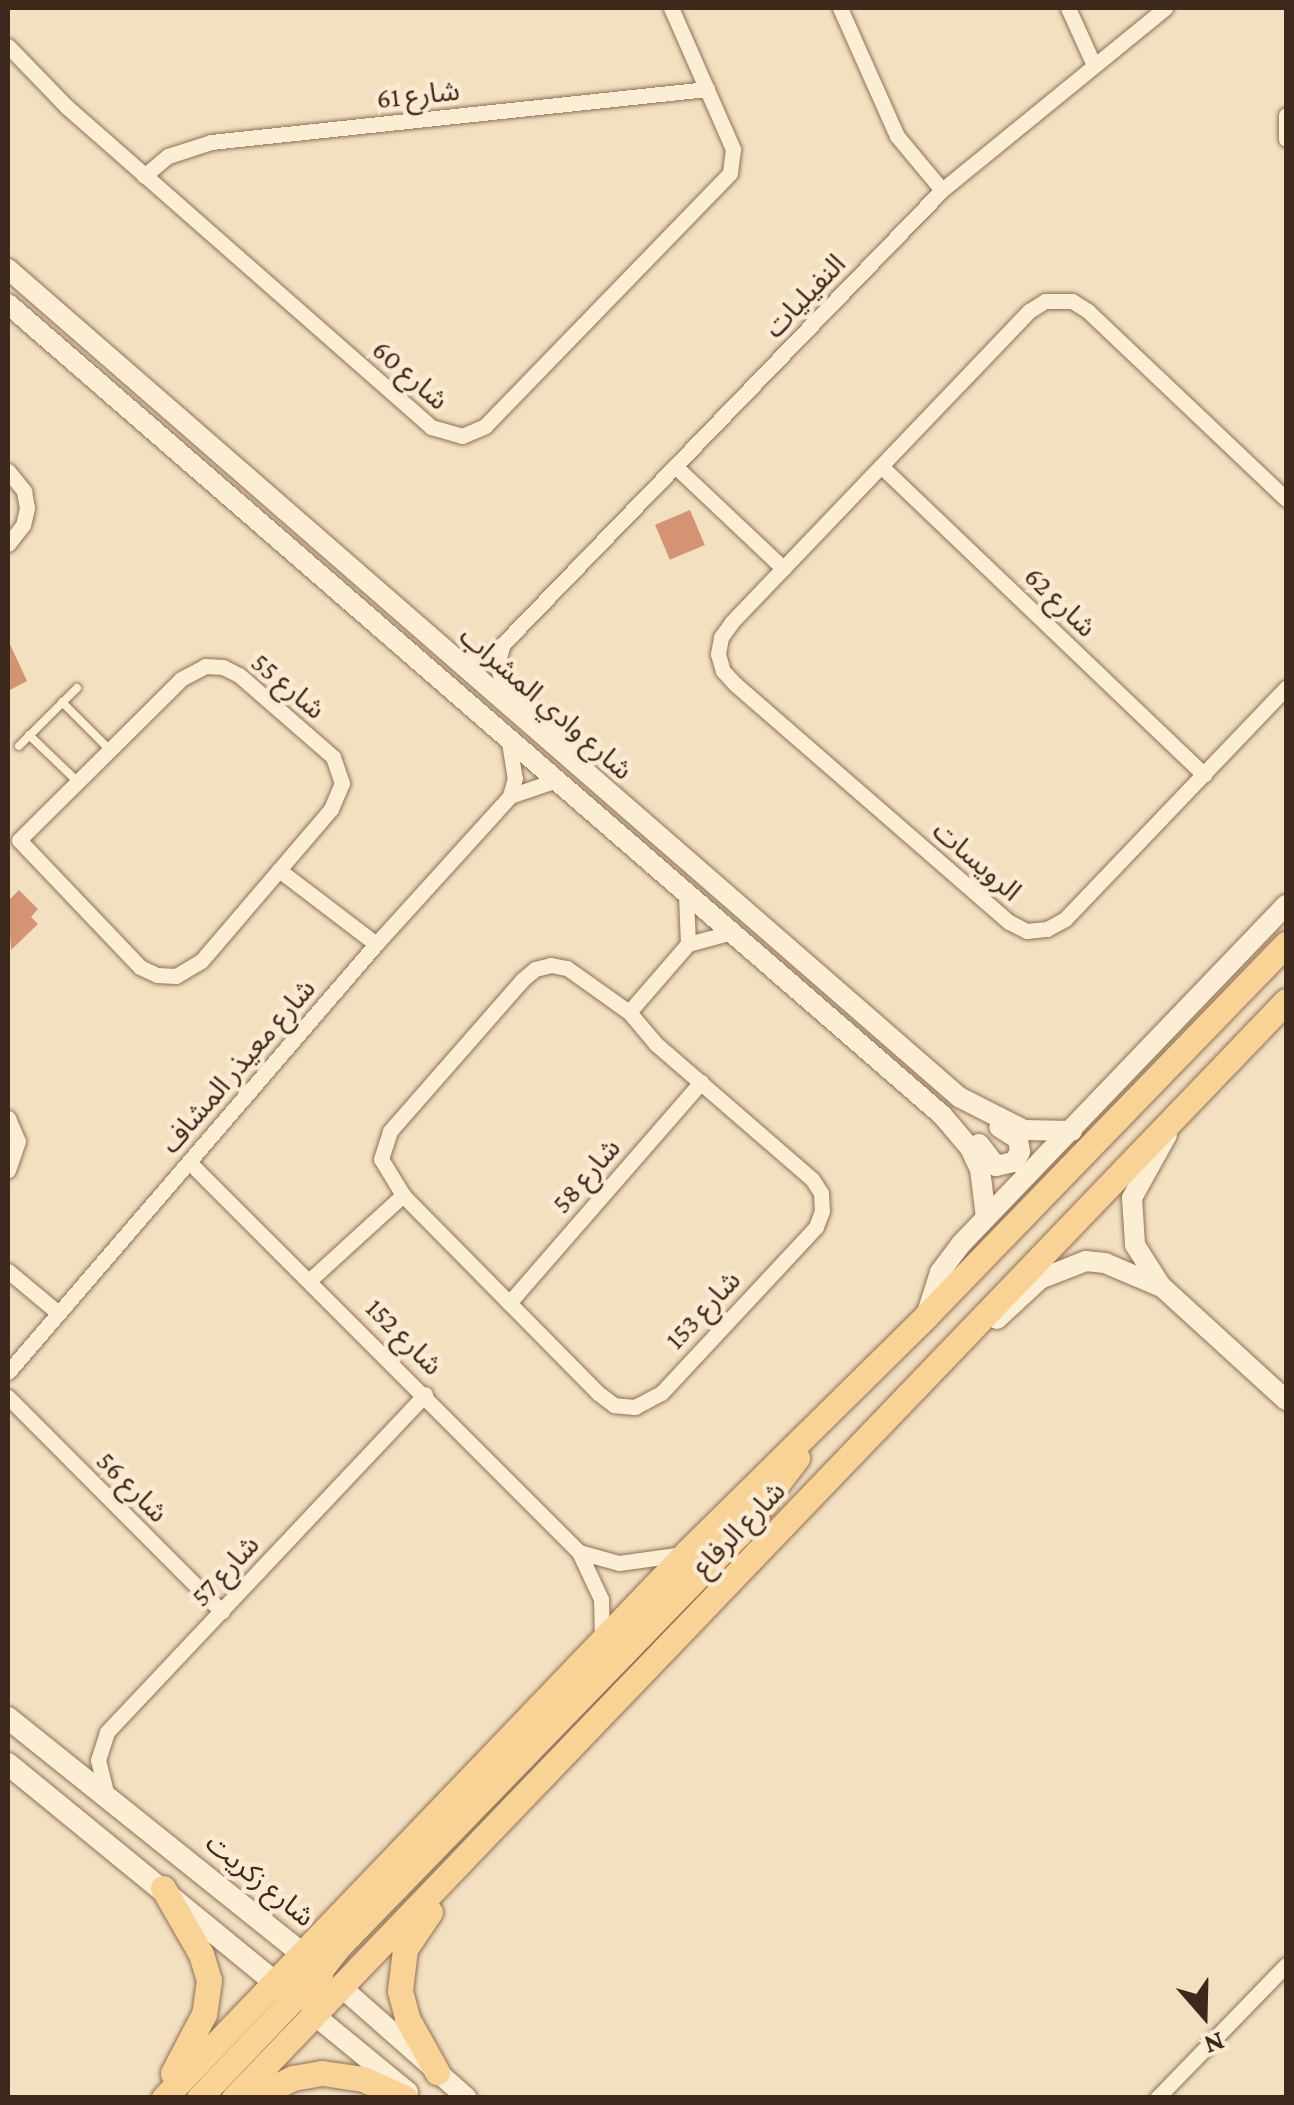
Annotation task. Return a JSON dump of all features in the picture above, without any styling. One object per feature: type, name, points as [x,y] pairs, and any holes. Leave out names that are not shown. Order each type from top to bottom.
[{"type":"main road","name":"شارع الرفاع","points":[[161,2098],[292,1943],[602,1642],[686,1553],[926,1316],[1286,944]]},
{"type":"main road","name":"شارع الرفاع","points":[[330,1977],[482,1840],[1286,1002]]},
{"type":"main road","points":[[199,2098],[303,2006],[739,1534],[774,1492],[818,1422]]},
{"type":"main road","name":"شارع زكريت","points":[[8,1718],[330,1977]]},
{"type":"main road","points":[[8,1764],[303,2006]]},
{"type":"main road","points":[[437,2072],[402,2005],[401,1962],[411,1936],[455,1884],[482,1840]]},
{"type":"main road","points":[[161,2098],[198,2029],[209,1980],[201,1954],[163,1888]]},
{"type":"main road","points":[[234,2098],[303,2006],[307,1979],[292,1943]]},
{"type":"main road","points":[[252,2098],[293,2078],[322,2074],[349,2075],[405,2098]]},
{"type":"street","name":"شارع 60","points":[[8,46],[144,176],[431,427],[462,436],[485,426],[730,173],[733,149],[671,8]]},
{"type":"street","points":[[840,8],[897,136],[942,190]]},
{"type":"street","points":[[1068,8],[1093,63]]},
{"type":"street","name":"النفيليات","points":[[456,662],[488,654],[504,644],[942,190],[1165,8]]},
{"type":"street","name":"شارع 61","points":[[144,176],[182,149],[211,142],[707,89]]},
{"type":"street","points":[[1286,114],[1286,140]]},
{"type":"street","name":"شارع وادي المشراب","points":[[8,270],[959,1096],[1024,1130],[1072,1132]]},
{"type":"street","name":"الرويسات","points":[[1286,499],[1088,311],[1063,300],[1045,302],[1029,311],[783,568],[726,629],[719,645],[723,671],[1018,927],[1038,931],[1065,920],[1286,688]]},
{"type":"street","name":"شارع وادي المشراب","points":[[8,304],[942,1115],[980,1169],[986,1218]]},
{"type":"street","points":[[675,466],[783,568]]},
{"type":"street","name":"شارع 62","points":[[881,466],[1204,775]]},
{"type":"street","points":[[8,471],[24,491],[27,508],[24,525],[8,544]]},
{"type":"street","points":[[504,644],[498,664],[501,679],[561,732],[575,763]]},
{"type":"street","name":"شارع 55","points":[[214,666],[239,675],[334,757],[341,774],[336,801],[201,962],[186,973],[167,976],[140,967],[14,834],[78,782],[110,750],[188,673],[214,666]]},
{"type":"street","points":[[508,742],[514,768],[510,796]]},
{"type":"street","name":"شارع معيذر المشاف","points":[[8,1372],[376,944],[510,796],[554,781]]},
{"type":"street","points":[[279,870],[376,944]]},
{"type":"street","points":[[686,895],[688,944]]},
{"type":"street","name":"شارع الرفاع","points":[[926,1316],[940,1272],[986,1218],[1286,905]]},
{"type":"street","points":[[628,1012],[688,944],[730,933]]},
{"type":"street","name":"شارع 153","points":[[543,966],[567,968],[628,1012],[701,1082],[818,1186],[822,1210],[816,1226],[644,1405],[624,1408],[606,1400],[403,1196],[382,1166],[386,1137],[528,974],[543,966]]},
{"type":"street","name":"شارع 58","points":[[510,1303],[701,1082]]},
{"type":"street","points":[[942,1115],[968,1132],[990,1162],[1002,1167],[1014,1162],[1020,1152],[1018,1139],[978,1115],[959,1096]]},
{"type":"street","points":[[1183,1109],[1137,1186],[1130,1212],[1135,1245],[1161,1286],[1286,1400]]},
{"type":"street","points":[[8,1118],[18,1142],[8,1170]]},
{"type":"street","name":"شارع 152","points":[[189,1162],[311,1279],[579,1552],[601,1600],[602,1642]]},
{"type":"street","points":[[311,1279],[403,1196]]},
{"type":"street","points":[[948,1354],[988,1327],[1040,1279],[1062,1267],[1086,1261],[1105,1263],[1161,1286]]},
{"type":"street","points":[[8,1271],[57,1312]]},
{"type":"street","name":"شارع 57","points":[[107,1796],[98,1760],[107,1732],[425,1394]]},
{"type":"street","name":"شارع 56","points":[[8,1398],[222,1612]]},
{"type":"street","points":[[579,1552],[619,1563],[686,1553]]},
{"type":"street","points":[[1157,2098],[1286,1965]]},
{"type":"street","name":"شارع زكريت","points":[[330,1977],[467,2098]]},
{"type":"street","points":[[303,2006],[414,2098]]},
{"type":"lane","points":[[19,746],[77,688]]},
{"type":"lane","points":[[62,702],[110,750]]},
{"type":"lane","points":[[29,735],[78,782]]},
{"type":"building","points":[[690,510],[705,545],[670,560],[655,525]]},
{"type":"building","points":[[8,640],[27,681],[8,691]]},
{"type":"building","points":[[19,890],[38,909],[31,917],[38,924],[11,950],[8,901]]}]
